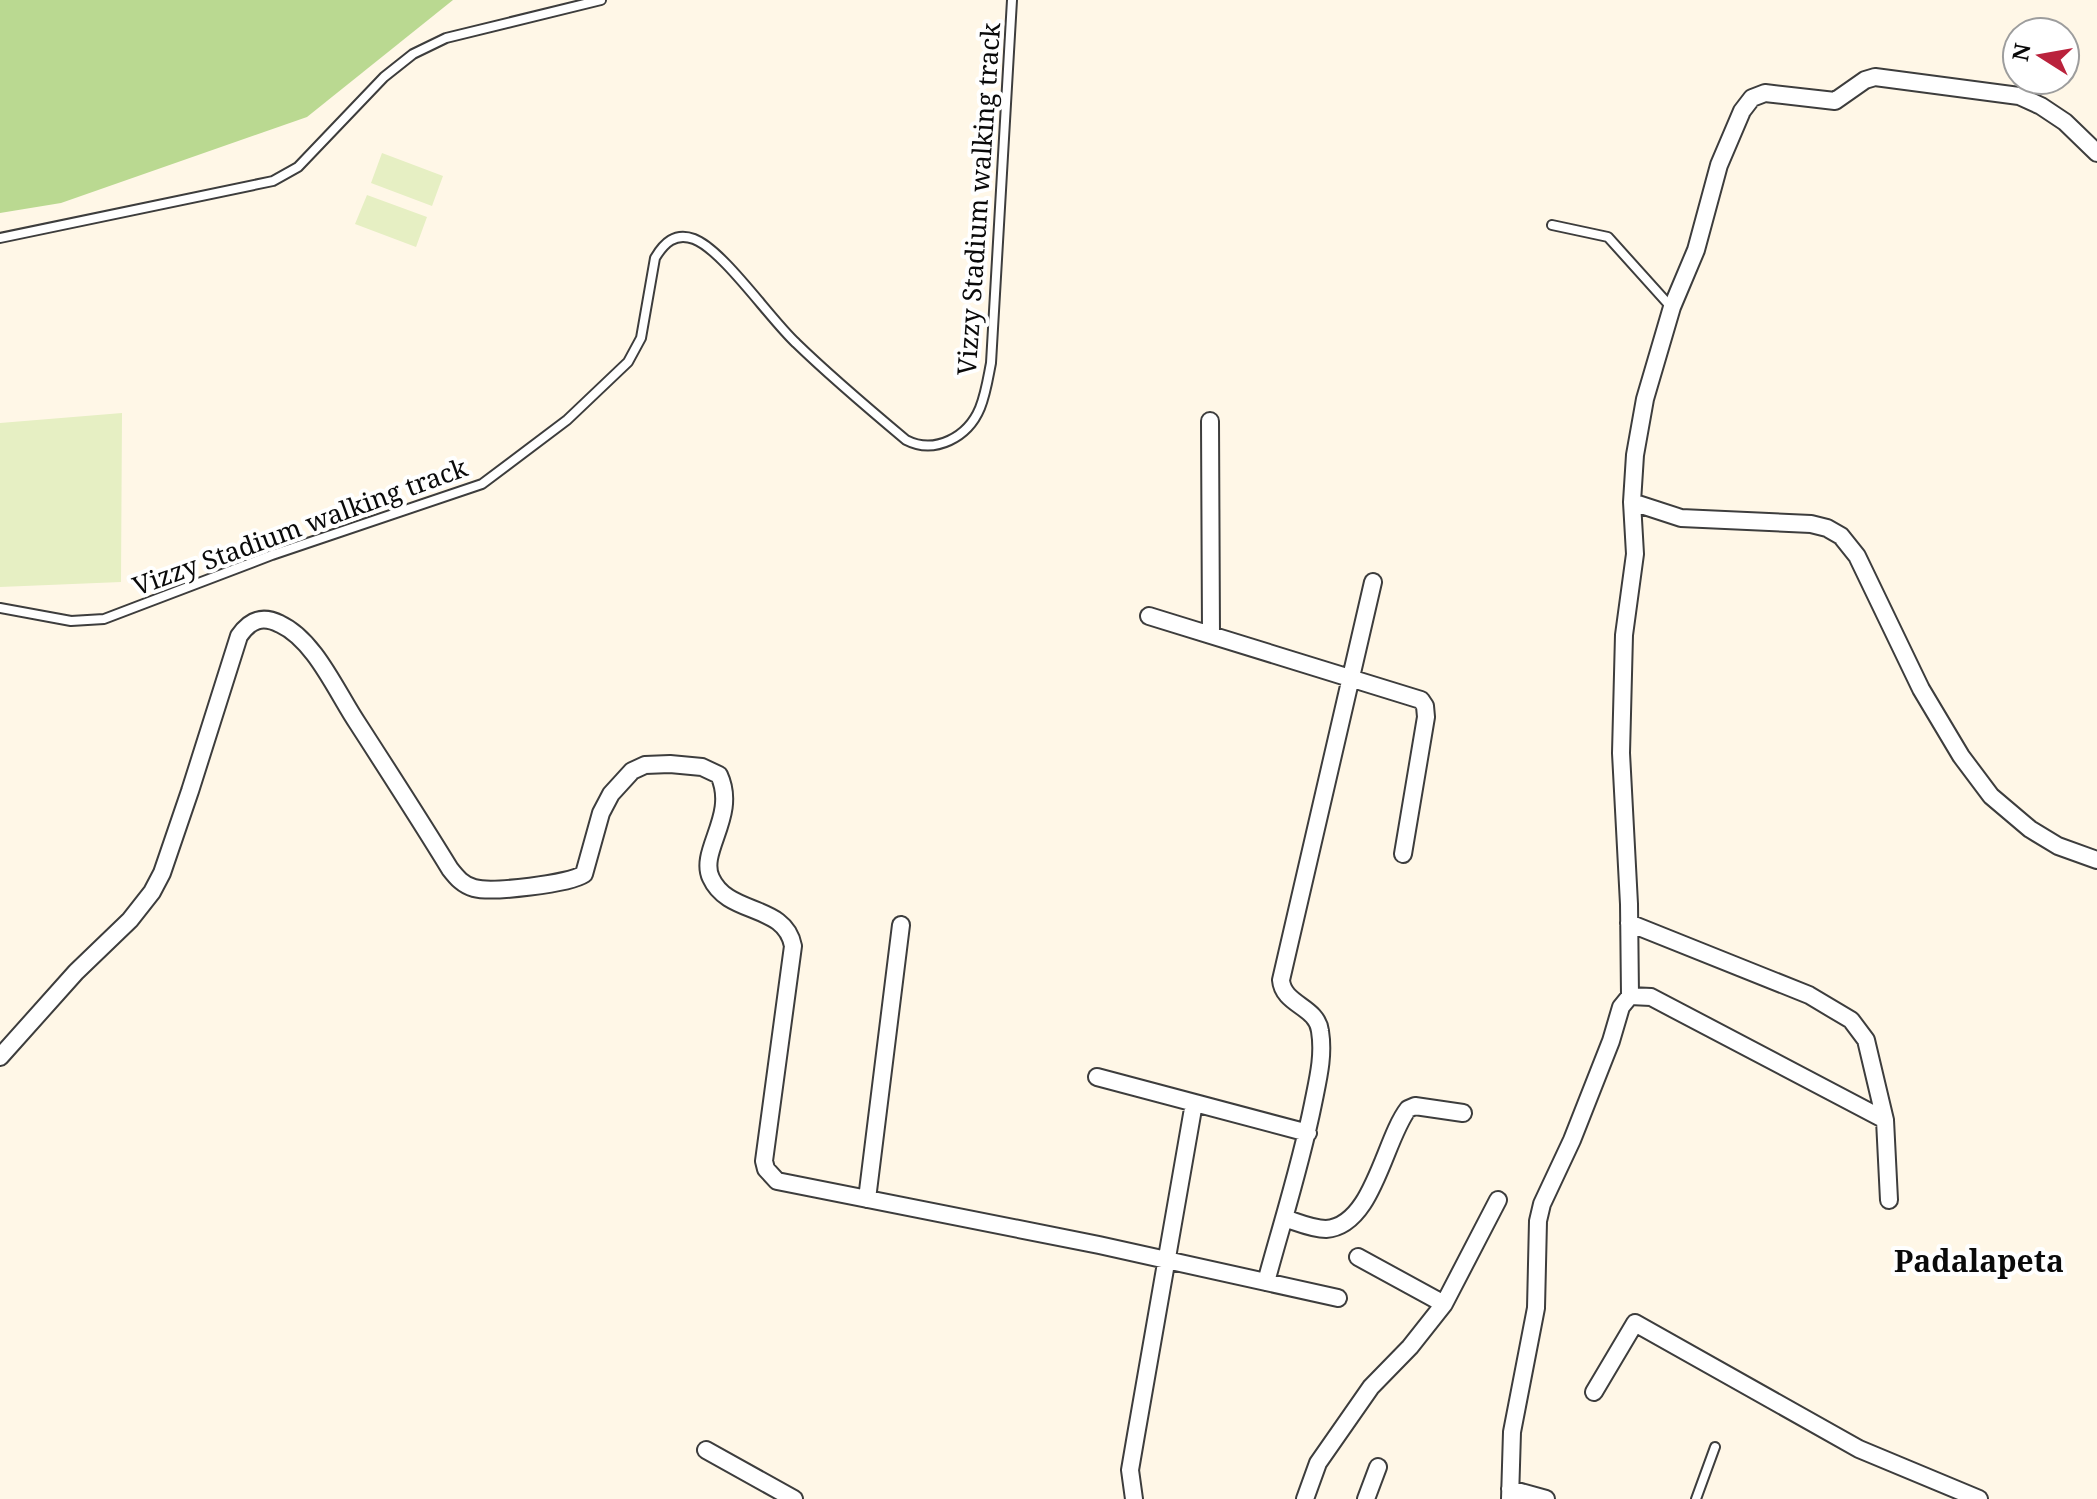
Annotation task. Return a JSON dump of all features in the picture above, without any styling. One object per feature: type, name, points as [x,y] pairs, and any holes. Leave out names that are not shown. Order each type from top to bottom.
[{"type":"street","points":[[1546,1499],[1510,1494],[1512,1432],[1536,1308],[1538,1221],[1542,1204],[1572,1140],[1611,1041],[1621,1007],[1630,996],[1621,753],[1624,635],[1635,554],[1632,502],[1635,455],[1645,399],[1672,307],[1696,250],[1719,165],[1742,111],[1752,98],[1781,93],[1835,101],[1865,80],[1875,77],[2019,96],[2065,122],[2097,153]]},
{"type":"street","points":[[1210,421],[1211,634]]},
{"type":"street","points":[[1632,502],[1681,518],[1811,524],[1841,536],[1857,556],[1921,689],[1961,756],[1991,796],[2058,846],[2097,860]]},
{"type":"street","points":[[1266,1282],[1308,1133],[1322,1060],[1319,1022],[1290,998],[1281,980],[1373,582]]},
{"type":"street","points":[[1149,616],[1421,700],[1426,717],[1403,854]]},
{"type":"street","points":[[0,1057],[76,972],[130,920],[152,892],[186,805],[239,636],[246,625],[255,620],[270,620],[299,637],[330,678],[450,869],[459,881],[470,887],[485,890],[561,882],[584,874],[601,813],[611,794],[632,771],[645,765],[702,767],[719,775],[726,797],[721,826],[708,864],[711,879],[732,901],[787,927],[793,946],[766,1137],[766,1169],[777,1181],[1338,1298]]},
{"type":"street","points":[[1629,923],[1809,995],[1851,1020],[1866,1040],[1885,1120],[1889,1200]]},
{"type":"street","points":[[867,1199],[901,925]]},
{"type":"street","points":[[1630,996],[1651,997],[1885,1120]]},
{"type":"street","points":[[1097,1077],[1308,1133]]},
{"type":"street","points":[[1134,1499],[1130,1470],[1194,1103]]},
{"type":"street","points":[[1284,1218],[1323,1229],[1344,1224],[1365,1201],[1408,1109],[1415,1106],[1463,1113]]},
{"type":"street","points":[[1305,1499],[1318,1463],[1362,1400],[1444,1304],[1498,1200]]},
{"type":"street","points":[[1358,1257],[1444,1304]]},
{"type":"street","points":[[1594,1392],[1635,1323],[1859,1449],[1979,1499]]},
{"type":"street","points":[[706,1450],[794,1499]]},
{"type":"street","points":[[1366,1499],[1378,1467]]},
{"type":"lane","points":[[0,238],[273,181],[298,167],[384,77],[413,54],[446,38],[601,0]]},
{"type":"lane","name":"Vizzy Stadium walking track","points":[[0,608],[71,621],[104,619],[272,555],[482,484],[567,420],[628,362],[641,338],[655,258],[674,237],[691,237],[702,242],[794,342],[906,440],[918,447],[930,447],[956,437],[979,411],[991,363],[1012,0]]},
{"type":"lane","points":[[1552,225],[1608,237],[1672,307]]},
{"type":"lane","points":[[1696,1499],[1715,1447]]},
{"type":"green space","points":[[0,0],[453,0],[307,117],[61,203],[0,213]]},
{"type":"green space","points":[[382,153],[443,176],[432,206],[371,183]]},
{"type":"green space","points":[[367,195],[427,217],[416,247],[355,224]]},
{"type":"green space","points":[[122,413],[121,582],[0,587],[0,423]]},
{"type":"district","name":"Padalapeta","points":[[1979,1262]]}]
